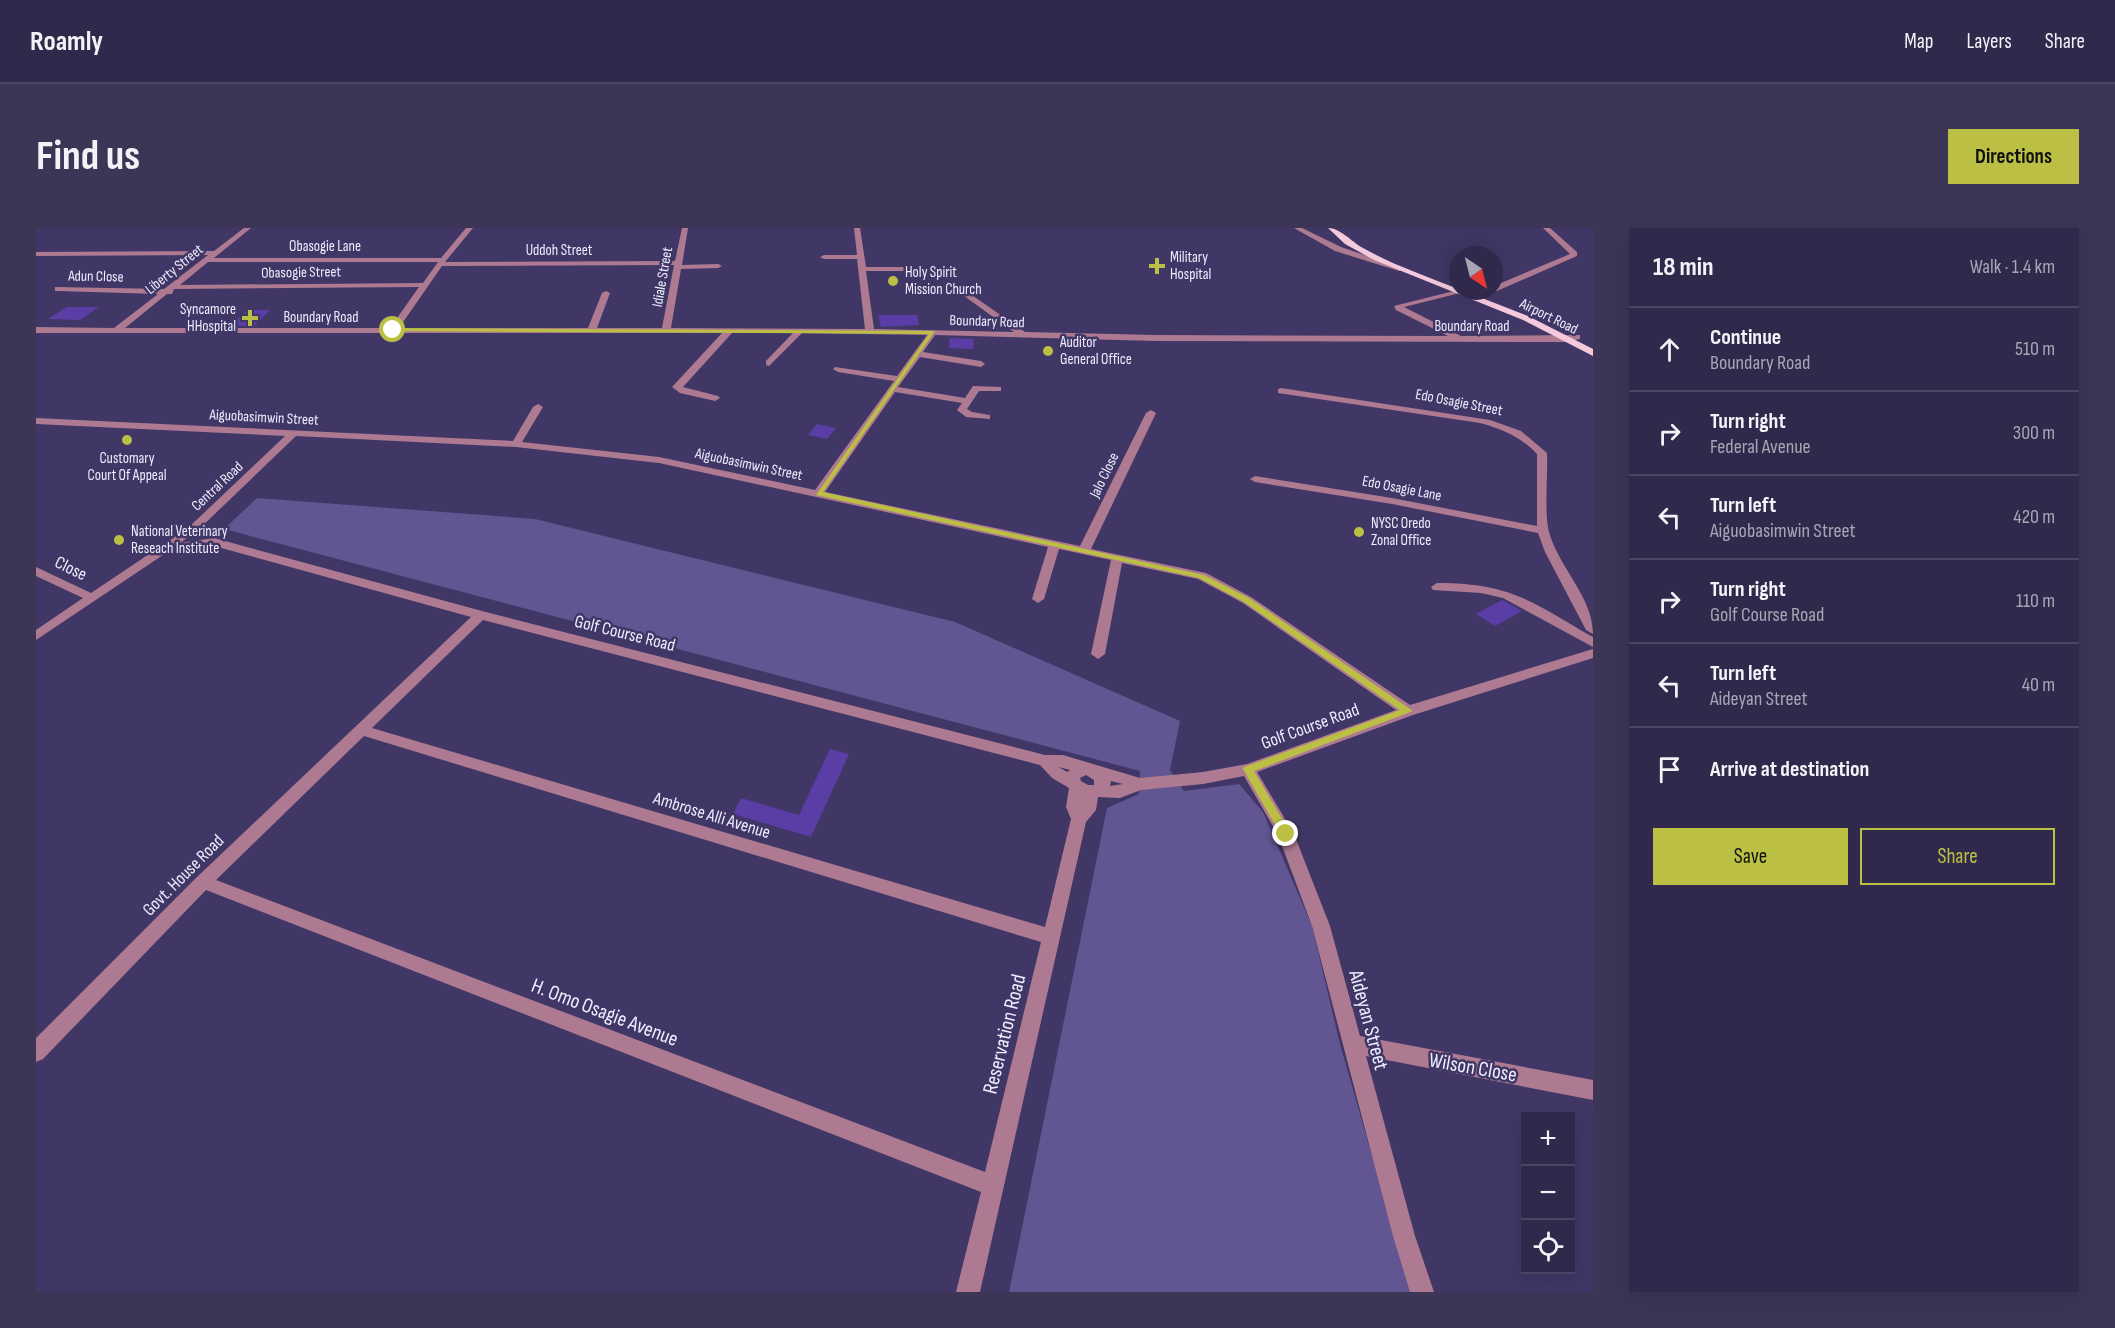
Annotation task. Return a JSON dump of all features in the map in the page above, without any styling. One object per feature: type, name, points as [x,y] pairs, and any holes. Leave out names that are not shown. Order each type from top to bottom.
[{"type":"main road","name":"Airport Road","points":[[1331,228],[1351,244],[1449,285]]},
{"type":"main road","name":"Airport Road","points":[[1342,228],[1371,250],[1406,269]]},
{"type":"main road","name":"Airport Road","points":[[1485,300],[1593,345]]},
{"type":"main road","name":"Airport Road","points":[[1491,300],[1572,338],[1593,353]]},
{"type":"street","name":"Liberty Street","points":[[116,331],[248,228]]},
{"type":"street","points":[[393,330],[427,285],[441,262],[470,228]]},
{"type":"street","name":"Idiale Street","points":[[666,330],[685,228]]},
{"type":"street","points":[[857,228],[870,331]]},
{"type":"street","points":[[1297,228],[1338,249],[1406,269]]},
{"type":"street","points":[[1503,285],[1574,254],[1546,228]]},
{"type":"street","points":[[36,254],[215,253]]},
{"type":"street","points":[[824,257],[860,257]]},
{"type":"street","name":"Obasogie Lane","points":[[207,260],[441,262]]},
{"type":"street","name":"Uddoh Street","points":[[441,262],[718,266]]},
{"type":"street","points":[[862,269],[904,269]]},
{"type":"street","name":"Obasogie Street","points":[[172,289],[427,285]]},
{"type":"street","points":[[956,286],[1025,336]]},
{"type":"street","name":"Adun Close","points":[[58,289],[172,289]]},
{"type":"street","points":[[592,330],[606,293]]},
{"type":"street","points":[[1449,293],[1398,306],[1461,339]]},
{"type":"street","name":"Boundary Road","points":[[36,330],[730,330],[1286,340],[1572,338]]},
{"type":"street","points":[[715,398],[683,391],[676,387],[730,330]]},
{"type":"street","points":[[769,363],[800,331]]},
{"type":"street","points":[[818,494],[933,333]]},
{"type":"street","points":[[917,354],[981,364]]},
{"type":"street","points":[[838,369],[899,379]]},
{"type":"street","points":[[987,417],[963,412],[976,388],[998,389]]},
{"type":"street","points":[[892,389],[968,401]]},
{"type":"street","name":"Edo Osagie Street","points":[[1281,391],[1495,423],[1517,431],[1531,440],[1542,453],[1543,531],[1551,552],[1593,630]]},
{"type":"street","points":[[516,444],[538,406]]},
{"type":"street","name":"Jalo Close","points":[[1084,551],[1151,413]]},
{"type":"street","name":"Aiguobasimwin Street","points":[[36,421],[516,444],[659,460],[1202,576],[1225,587],[1408,711]]},
{"type":"street","name":"Central Road","points":[[194,536],[294,433]]},
{"type":"street","name":"Edo Osagie Lane","points":[[1255,479],[1392,501],[1543,531]]},
{"type":"street","name":"Golf Course Road","points":[[90,597],[161,552],[194,536],[480,615],[1045,761],[1057,774],[1085,788]]},
{"type":"street","points":[[1038,599],[1054,545]]},
{"type":"street","points":[[1098,654],[1117,558]]},
{"type":"street","name":"Close","points":[[36,571],[90,597]]},
{"type":"street","points":[[1437,587],[1457,587],[1505,594],[1520,600],[1593,643]]},
{"type":"street","points":[[36,636],[90,597]]},
{"type":"street","name":"Govt. House Road","points":[[36,1052],[203,882],[480,615]]},
{"type":"street","name":"Golf Course Road","points":[[1139,784],[1203,778],[1248,769],[1408,711],[1593,653]]},
{"type":"street","name":"Ambrose Alli Avenue","points":[[361,730],[1052,937]]},
{"type":"street","points":[[1045,761],[1063,761],[1139,784]]},
{"type":"street","name":"Aideyan Street","points":[[1248,769],[1286,834],[1321,926],[1404,1236],[1422,1292]]},
{"type":"street","points":[[1091,771],[1103,781],[1101,789],[1085,788],[1076,772],[1091,771]]},
{"type":"street","points":[[1085,788],[1120,792],[1139,784]]},
{"type":"street","name":"Reservation Road","points":[[968,1292],[1079,819],[1088,810],[1085,788]]},
{"type":"street","name":"H. Omo Osagie Avenue","points":[[203,882],[992,1185]]},
{"type":"street","name":"Wilson Close","points":[[1352,1044],[1593,1090]]},
{"type":"shaded area","points":[[257,498],[535,519],[955,622],[1180,721],[1170,770],[1184,791],[1239,784],[1263,812],[1312,926],[1340,1044],[1411,1292],[1009,1292],[1107,808],[1139,794],[1140,771],[224,529]]},
{"type":"building","points":[[67,307],[99,307],[80,320],[48,319]]},
{"type":"building","name":"Syncamore HHospital","points":[[247,310],[270,310],[254,326],[230,326]]},
{"type":"building","points":[[878,315],[917,315],[919,325],[881,327]]},
{"type":"building","points":[[950,338],[974,339],[973,349],[949,348]]},
{"type":"building","points":[[817,424],[836,428],[827,439],[808,435]]},
{"type":"building","points":[[1502,600],[1522,611],[1495,626],[1476,614]]},
{"type":"building","points":[[830,749],[849,754],[811,837],[733,814],[741,798],[799,815]]},
{"type":"place","name":"Military Hospital","points":[[1157,266]]},
{"type":"place","name":"Holy Spirit Mission Church","points":[[893,281]]},
{"type":"place","name":"Syncamore HHospital","points":[[250,318]]},
{"type":"place","name":"Auditor General Office","points":[[1048,351]]},
{"type":"place","name":"Customary Court Of Appeal","points":[[127,440]]},
{"type":"place","name":"NYSC Oredo Zonal Office","points":[[1359,532]]},
{"type":"place","name":"National Veterinary Reseach Institute","points":[[119,540]]},
{"type":"route","points":[[393,330],[933,333],[818,494],[1202,576],[1246,600],[1408,711],[1248,769],[1286,834]]}]
